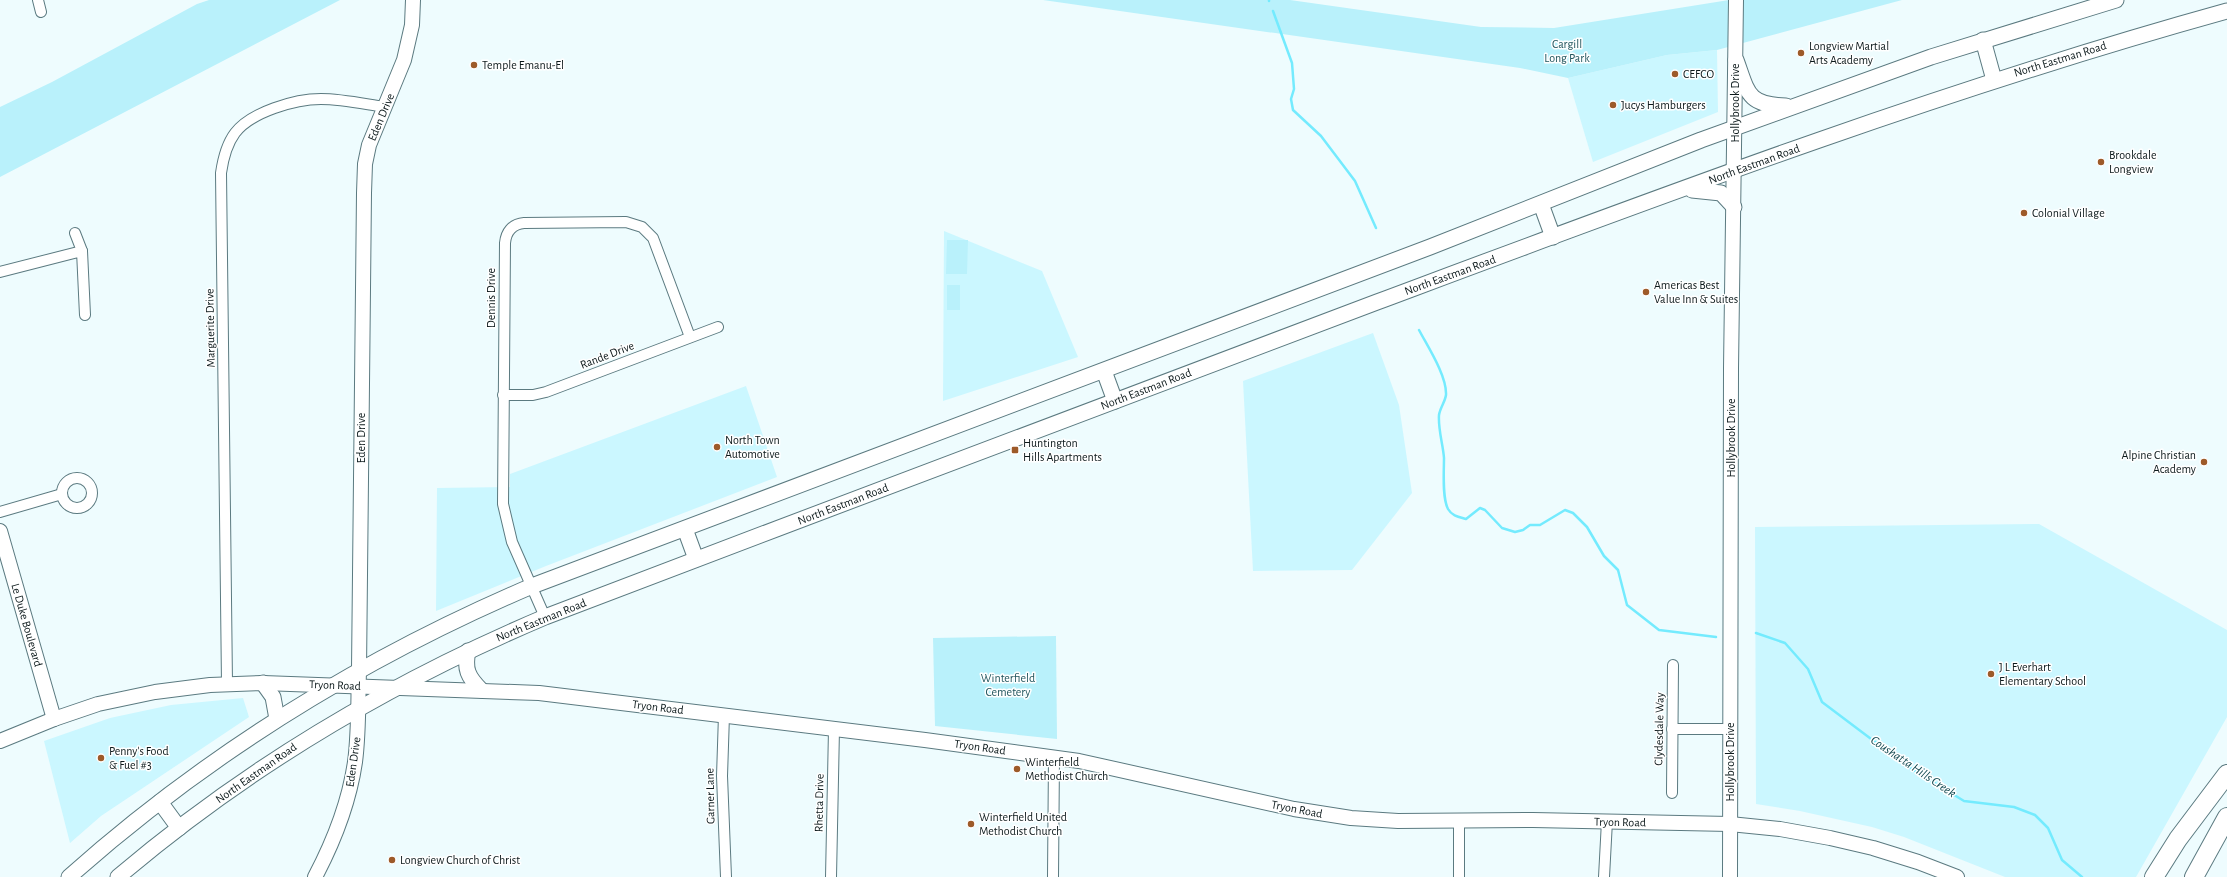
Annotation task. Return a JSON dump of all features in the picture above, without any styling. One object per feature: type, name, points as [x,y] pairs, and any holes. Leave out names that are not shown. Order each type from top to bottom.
[{"type":"highway","points":[[2154,877],[2181,835],[2227,774]]},
{"type":"highway","points":[[2194,877],[2227,817]]},
{"type":"main road","points":[[69,877],[160,802],[277,719],[359,670],[480,609],[532,586],[1104,371],[1795,106],[1983,40],[2116,0]]},
{"type":"main road","name":"North Eastman Road","points":[[118,877],[179,828],[243,780],[299,742],[396,687],[468,651],[545,617],[1553,237],[1862,124],[1994,80],[2133,37],[2227,11]]},
{"type":"main road","points":[[1983,40],[1994,80]]},
{"type":"main road","points":[[1736,60],[1748,93],[1757,102],[1768,106],[1795,106]]},
{"type":"main road","points":[[1683,190],[1717,191],[1726,195],[1734,207]]},
{"type":"main road","points":[[1541,204],[1553,237]]},
{"type":"main road","points":[[1104,371],[1115,401]]},
{"type":"main road","points":[[685,529],[696,559]]},
{"type":"main road","points":[[468,651],[466,663],[468,675],[481,690]]},
{"type":"main road","points":[[263,683],[274,697],[277,719]]},
{"type":"main road","points":[[160,802],[179,828]]},
{"type":"street","points":[[38,0],[41,12]]},
{"type":"street","name":"Eden Drive","points":[[315,877],[337,829],[350,786],[356,753],[359,686],[365,164],[369,145],[404,60],[412,25],[413,0]]},
{"type":"street","name":"Hollybrook Drive","points":[[1730,877],[1731,368],[1736,128],[1736,0]]},
{"type":"street","name":"Marguerite Drive","points":[[227,684],[221,173],[224,155],[235,134],[245,123],[285,105],[311,99],[328,99],[384,107]]},
{"type":"street","name":"Dennis Drive","points":[[545,617],[512,542],[504,515],[504,243],[508,232],[517,224],[626,222],[645,228],[653,238],[690,337]]},
{"type":"street","points":[[75,233],[82,251],[85,315]]},
{"type":"street","points":[[0,272],[82,251]]},
{"type":"street","name":"Rande Drive","points":[[503,395],[533,395],[546,392],[718,327]]},
{"type":"street","points":[[0,512],[62,494]]},
{"type":"street","name":"Le Duke Boulevard","points":[[0,531],[54,719]]},
{"type":"street","name":"Clydesdale Way","points":[[1672,793],[1673,665]]},
{"type":"street","name":"Tryon Road","points":[[0,741],[54,719],[98,704],[134,696],[227,684],[334,684],[560,695],[1054,757],[1105,766],[1316,813],[1381,820],[1730,824],[1780,829],[1837,839],[1895,854],[1957,877]]},
{"type":"street","name":"Garner Lane","points":[[724,715],[722,776],[726,877]]},
{"type":"street","name":"Rhetta Drive","points":[[831,877],[834,729]]},
{"type":"street","points":[[1672,729],[1730,729]]},
{"type":"street","points":[[1053,877],[1054,757]]},
{"type":"street","points":[[1459,820],[1459,877]]},
{"type":"street","points":[[1604,877],[1607,822]]},
{"type":"shaded area","points":[[1717,50],[1718,112],[1593,162],[1568,78],[1667,55]]},
{"type":"shaded area","points":[[944,231],[1042,271],[1078,357],[943,401]]},
{"type":"shaded area","points":[[1373,333],[1399,405],[1412,493],[1352,570],[1253,571],[1243,381]]},
{"type":"shaded area","points":[[746,386],[777,477],[546,566],[436,611],[437,488],[510,487],[510,474]]},
{"type":"shaded area","name":"J L Everhart Elementary School","points":[[2039,524],[2227,630],[2227,717],[2136,877],[2005,877],[1904,837],[1872,827],[1800,811],[1756,804],[1755,527]]},
{"type":"shaded area","points":[[243,698],[249,717],[101,816],[70,843],[44,741],[110,718],[171,705]]},
{"type":"green space","points":[[209,0],[340,0],[0,177],[0,107],[52,82],[197,4]]},
{"type":"green space","name":"Cargill Long Park","points":[[1043,0],[1290,0],[1481,27],[1554,28],[1729,0],[1902,0],[1717,50],[1667,55],[1568,78],[1520,68]]},
{"type":"green space","points":[[947,240],[968,240],[967,274],[946,274]]},
{"type":"green space","points":[[947,285],[960,285],[960,310],[947,310]]},
{"type":"green space","name":"Winterfield Cemetery","points":[[1056,636],[1057,739],[935,726],[933,638]]},
{"type":"waterway","name":"Coushatta Hills Creek","points":[[1273,11],[1292,63],[1294,89],[1291,99],[1293,110],[1321,136],[1355,181],[1376,228]]},
{"type":"waterway","name":"Coushatta Hills Creek","points":[[1419,330],[1436,362],[1445,387],[1446,395],[1439,415],[1439,421],[1444,458],[1445,498],[1448,509],[1456,516],[1466,519],[1480,508],[1485,510],[1502,528],[1515,532],[1523,530],[1530,525],[1540,525],[1565,510],[1573,513],[1587,527],[1604,556],[1618,570],[1627,605],[1659,630],[1716,637]]},
{"type":"waterway","name":"Coushatta Hills Creek","points":[[1756,633],[1785,643],[1808,669],[1822,702],[1907,766],[1964,801],[2014,807],[2035,815],[2048,828],[2062,860],[2082,877]]},
{"type":"place","name":"Longview Martial Arts Academy","points":[[1801,53]]},
{"type":"place","name":"Temple Emanu-El","points":[[474,65]]},
{"type":"place","name":"CEFCO","points":[[1675,74]]},
{"type":"place","name":"Jucys Hamburgers","points":[[1613,105]]},
{"type":"place","name":"Brookdale Longview","points":[[2101,162]]},
{"type":"place","name":"Colonial Village","points":[[2024,213]]},
{"type":"place","name":"Americas Best Value Inn & Suites","points":[[1646,292]]},
{"type":"place","name":"North Town Automotive","points":[[717,447]]},
{"type":"place","name":"Huntington Hills Apartments","points":[[1015,450]]},
{"type":"place","name":"Alpine Christian Academy","points":[[2204,462]]},
{"type":"place","name":"J L Everhart Elementary School","points":[[1991,674]]},
{"type":"place","name":"Penny's Food & Fuel #3","points":[[101,758]]},
{"type":"place","name":"Winterfield Methodist Church","points":[[1017,769]]},
{"type":"place","name":"Winterfield United Methodist Church","points":[[971,824]]},
{"type":"place","name":"Longview Church of Christ","points":[[392,860]]}]
